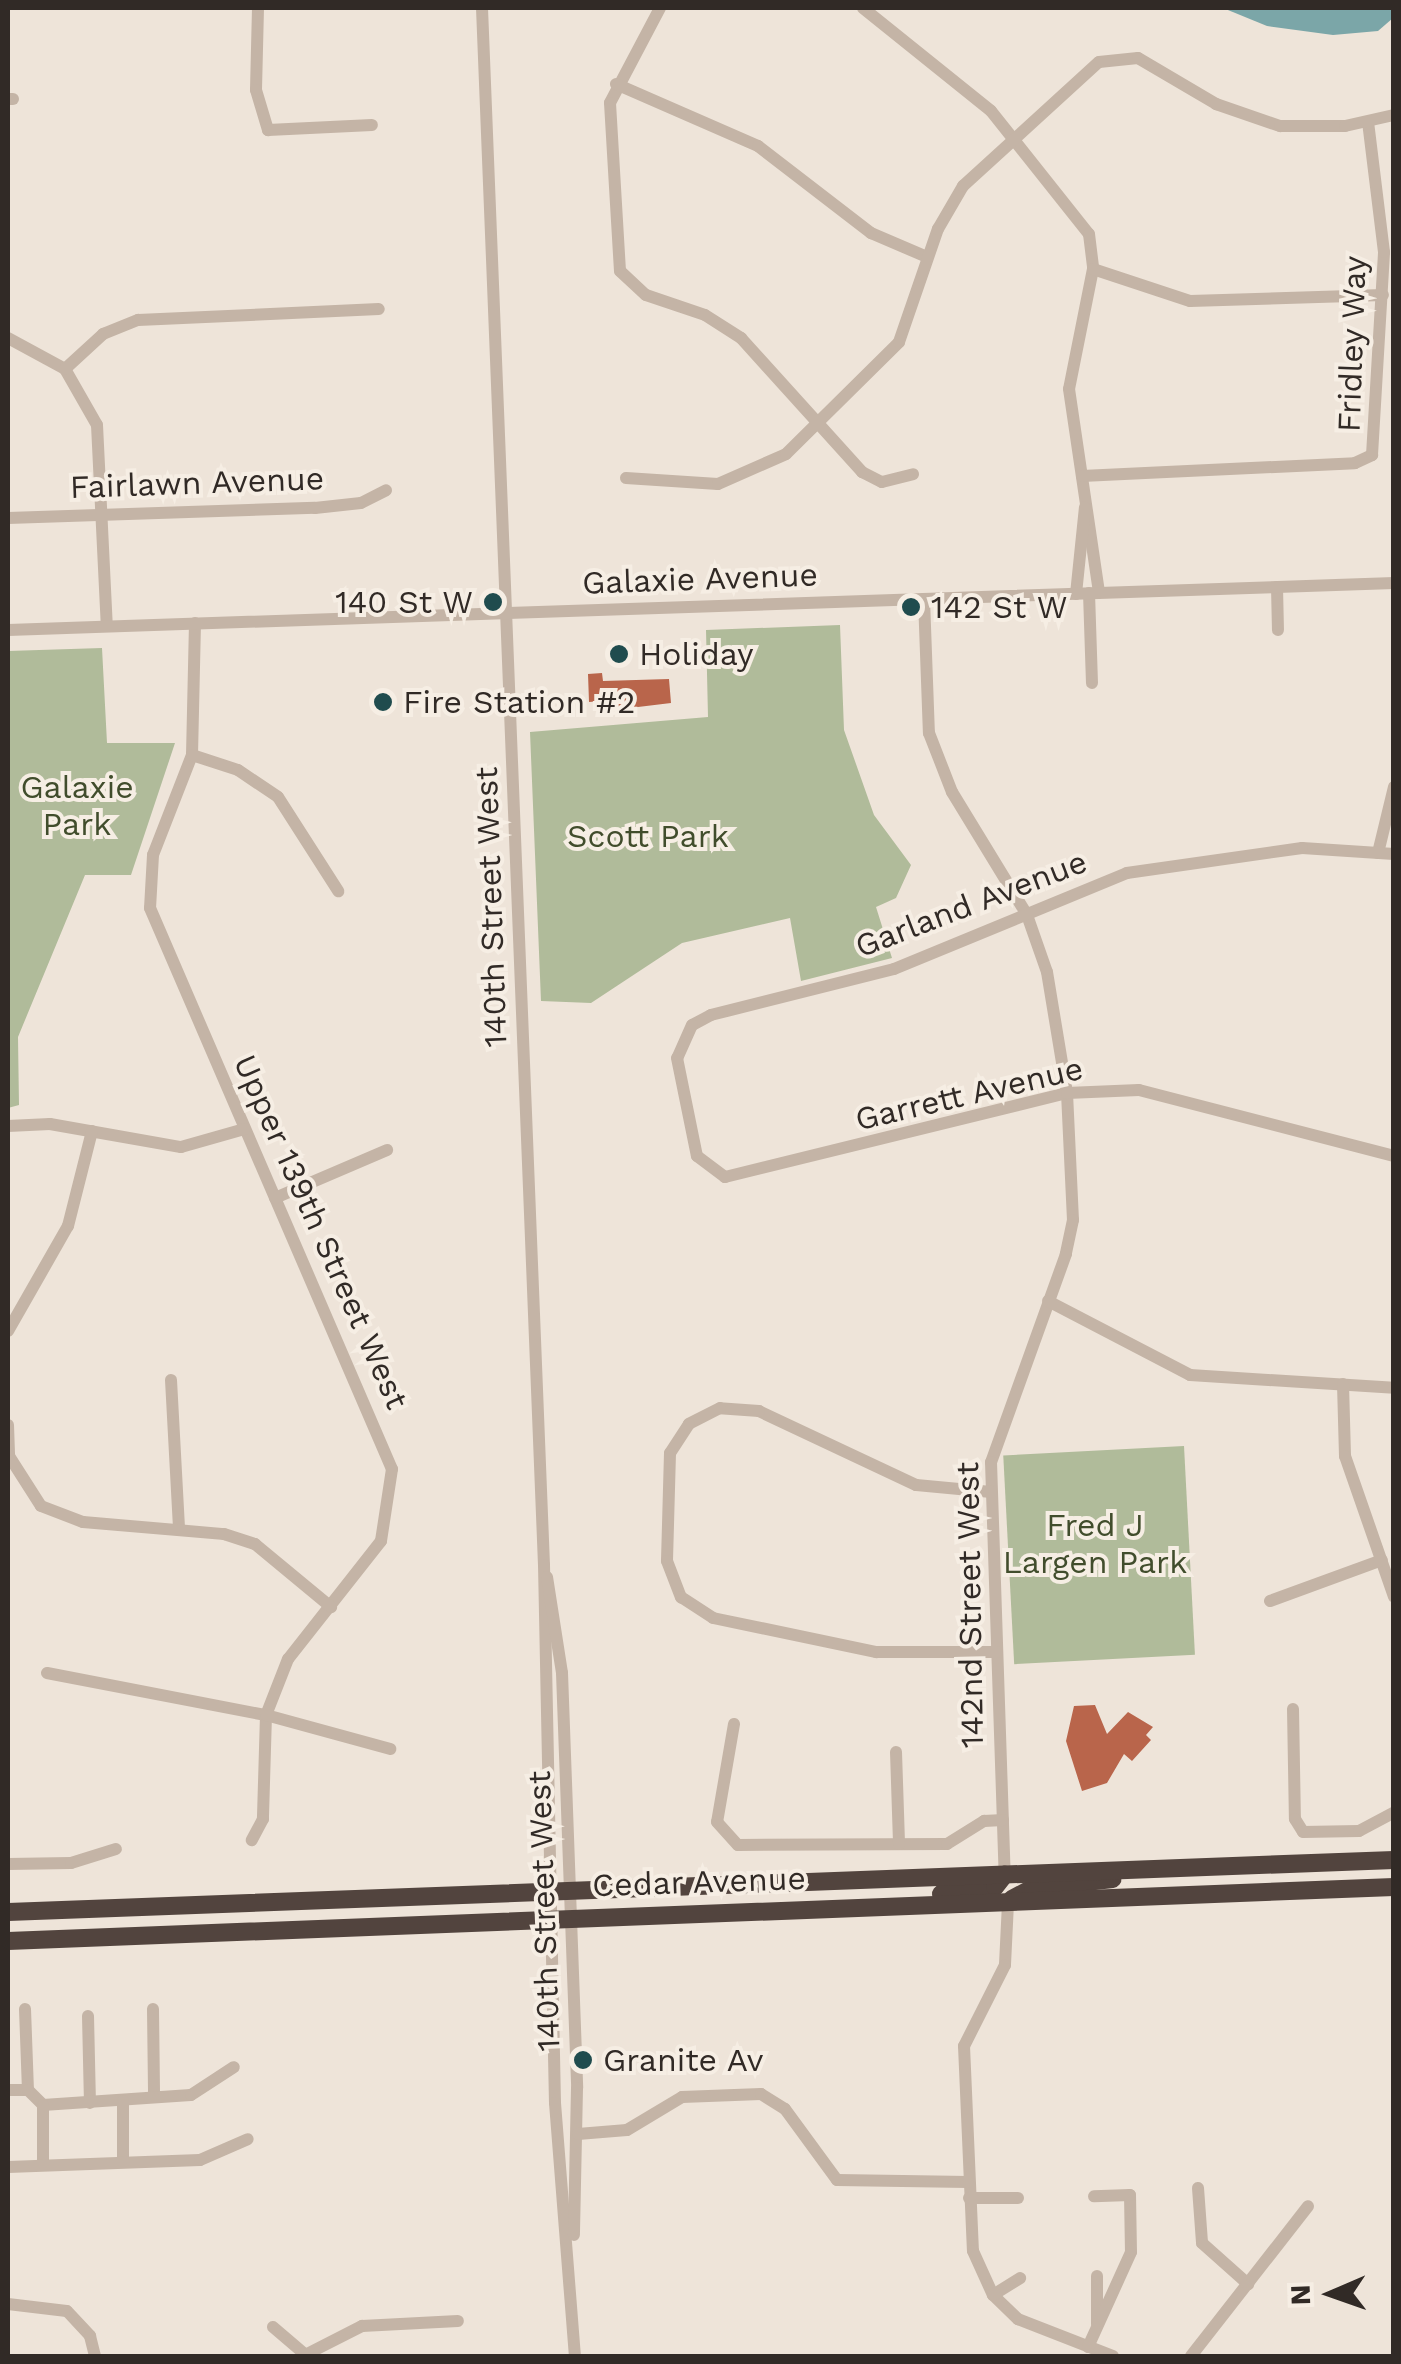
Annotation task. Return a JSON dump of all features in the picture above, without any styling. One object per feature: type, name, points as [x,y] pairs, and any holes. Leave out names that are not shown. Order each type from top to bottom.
[{"type":"highway","name":"Cedar Avenue","points":[[8,1912],[571,1887],[1394,1860]]},
{"type":"highway","points":[[1008,1903],[1034,1888],[1156,1869]]},
{"type":"highway","points":[[888,1906],[982,1890],[1005,1874]]},
{"type":"highway","name":"Cedar Avenue","points":[[8,1941],[572,1916],[1394,1887]]},
{"type":"street","points":[[258,8],[256,90],[268,130],[372,125]]},
{"type":"street","name":"140th Street West","points":[[482,8],[544,1565],[555,2103],[572,2256],[576,2356]]},
{"type":"street","points":[[660,8],[616,84],[608,123],[620,271],[646,295],[705,315],[741,338],[816,425],[870,477],[913,474]]},
{"type":"street","points":[[864,8],[1013,135],[1082,218],[1093,269],[1069,373],[1086,500],[1092,683]]},
{"type":"street","points":[[626,478],[668,486],[741,479],[776,462],[899,342],[926,257],[963,186],[1090,66],[1118,57],[1146,62],[1258,121],[1311,128],[1394,116]]},
{"type":"street","points":[[616,84],[758,146],[871,233],[926,257]]},
{"type":"street","name":"Fridley Way","points":[[1082,476],[1364,460],[1379,439],[1384,235],[1368,122]]},
{"type":"street","points":[[1093,269],[1190,301],[1383,295]]},
{"type":"street","points":[[65,369],[103,334],[138,320],[379,309]]},
{"type":"street","points":[[8,338],[65,369],[97,425],[107,626]]},
{"type":"street","name":"Fairlawn Avenue","points":[[8,518],[314,508],[361,503],[386,490]]},
{"type":"street","points":[[1086,500],[1088,593]]},
{"type":"street","name":"Galaxie Avenue","points":[[8,630],[1394,583]]},
{"type":"street","points":[[1277,587],[1278,630]]},
{"type":"street","name":"142nd Street West","points":[[924,598],[928,733],[937,762],[1027,914],[1046,972],[1067,1093],[1073,1220],[1048,1301],[996,1433],[991,1492],[1005,1874]]},
{"type":"street","name":"Upper 139th Street West","points":[[195,624],[192,755],[153,855],[150,908],[392,1469],[381,1541],[288,1659],[266,1715],[264,1818],[252,1840]]},
{"type":"street","points":[[192,755],[238,770],[278,796],[338,891]]},
{"type":"street","points":[[1378,852],[1394,788]]},
{"type":"street","name":"Garland Avenue","points":[[692,1140],[677,1058],[692,1025],[894,969],[1168,862],[1302,848],[1394,854]]},
{"type":"street","name":"Garrett Avenue","points":[[692,1140],[708,1170],[744,1178],[1067,1093],[1139,1090],[1394,1156]]},
{"type":"street","points":[[8,1126],[92,1131],[181,1146],[244,1130]]},
{"type":"street","points":[[8,1331],[68,1226],[92,1131]]},
{"type":"street","points":[[275,1198],[386,1150]]},
{"type":"street","points":[[1048,1301],[1190,1376],[1394,1388]]},
{"type":"street","points":[[171,1380],[179,1529]]},
{"type":"street","points":[[1342,1384],[1345,1456],[1394,1598]]},
{"type":"street","points":[[991,1492],[916,1485],[740,1407],[689,1424],[667,1473],[672,1581],[713,1618],[876,1652],[997,1652]]},
{"type":"street","points":[[8,1424],[9,1456],[41,1506],[84,1522],[179,1529],[256,1544],[331,1606]]},
{"type":"street","points":[[1270,1602],[1382,1560]]},
{"type":"street","name":"140th Street West","points":[[544,1565],[562,1673],[571,1887],[578,2134],[572,2256]]},
{"type":"street","points":[[47,1673],[266,1715],[390,1749]]},
{"type":"street","points":[[1294,1709],[1295,1819],[1303,1832],[1358,1831],[1394,1812]]},
{"type":"street","points":[[734,1724],[717,1822],[724,1836],[766,1850],[947,1844],[984,1821],[1003,1820]]},
{"type":"street","points":[[896,1752],[899,1844]]},
{"type":"street","points":[[8,1864],[71,1862],[116,1849]]},
{"type":"street","points":[[1008,1903],[1005,1965],[964,2046],[973,2252],[993,2294],[1018,2319],[1113,2356]]},
{"type":"street","points":[[25,2009],[28,2090],[43,2105],[43,2164]]},
{"type":"street","points":[[153,2010],[154,2097]]},
{"type":"street","points":[[88,2016],[90,2103]]},
{"type":"street","points":[[8,2026],[25,2026]]},
{"type":"street","points":[[43,2105],[191,2095],[234,2068]]},
{"type":"street","points":[[8,2090],[28,2090]]},
{"type":"street","points":[[578,2134],[627,2130],[682,2096],[762,2094],[785,2109],[837,2180],[968,2182]]},
{"type":"street","points":[[123,2162],[124,2101]]},
{"type":"street","points":[[8,2167],[200,2160],[248,2139]]},
{"type":"street","points":[[1198,2188],[1202,2243],[1248,2284]]},
{"type":"street","points":[[1088,2346],[1131,2252],[1130,2195],[1094,2196]]},
{"type":"street","points":[[969,2198],[1018,2198]]},
{"type":"street","points":[[1191,2356],[1308,2206]]},
{"type":"street","points":[[1097,2276],[1097,2328]]},
{"type":"street","points":[[993,2294],[1020,2278]]},
{"type":"street","points":[[8,2304],[67,2311],[90,2336],[96,2356]]},
{"type":"street","points":[[273,2328],[307,2356],[362,2326],[458,2321]]},
{"type":"green space","name":"Scott Park","points":[[840,625],[844,730],[874,815],[911,865],[896,898],[876,907],[892,958],[801,981],[790,918],[682,943],[591,1003],[541,1001],[530,732],[708,717],[706,630]]},
{"type":"green space","name":"Galaxie Park","points":[[102,648],[107,743],[175,743],[131,875],[85,875],[18,1037],[19,1105],[8,1108],[8,651]]},
{"type":"green space","name":"Fred J Largen Park","points":[[1184,1446],[1195,1655],[1014,1664],[1003,1455]]},
{"type":"water","points":[[1223,8],[1393,8],[1393,18],[1378,31],[1333,35],[1267,26]]},
{"type":"building","points":[[602,673],[603,681],[669,679],[671,703],[605,711],[605,701],[589,702],[588,674]]},
{"type":"building","points":[[1095,1705],[1107,1734],[1128,1712],[1153,1727],[1146,1735],[1151,1740],[1132,1761],[1124,1754],[1107,1783],[1082,1791],[1066,1741],[1074,1706]]},
{"type":"place","name":"140 St W","points":[[493,602]]},
{"type":"place","name":"142 St W","points":[[911,607]]},
{"type":"place","name":"Holiday","points":[[619,654]]},
{"type":"place","name":"Fire Station #2","points":[[383,702]]},
{"type":"place","name":"Granite Av","points":[[583,2060]]}]
